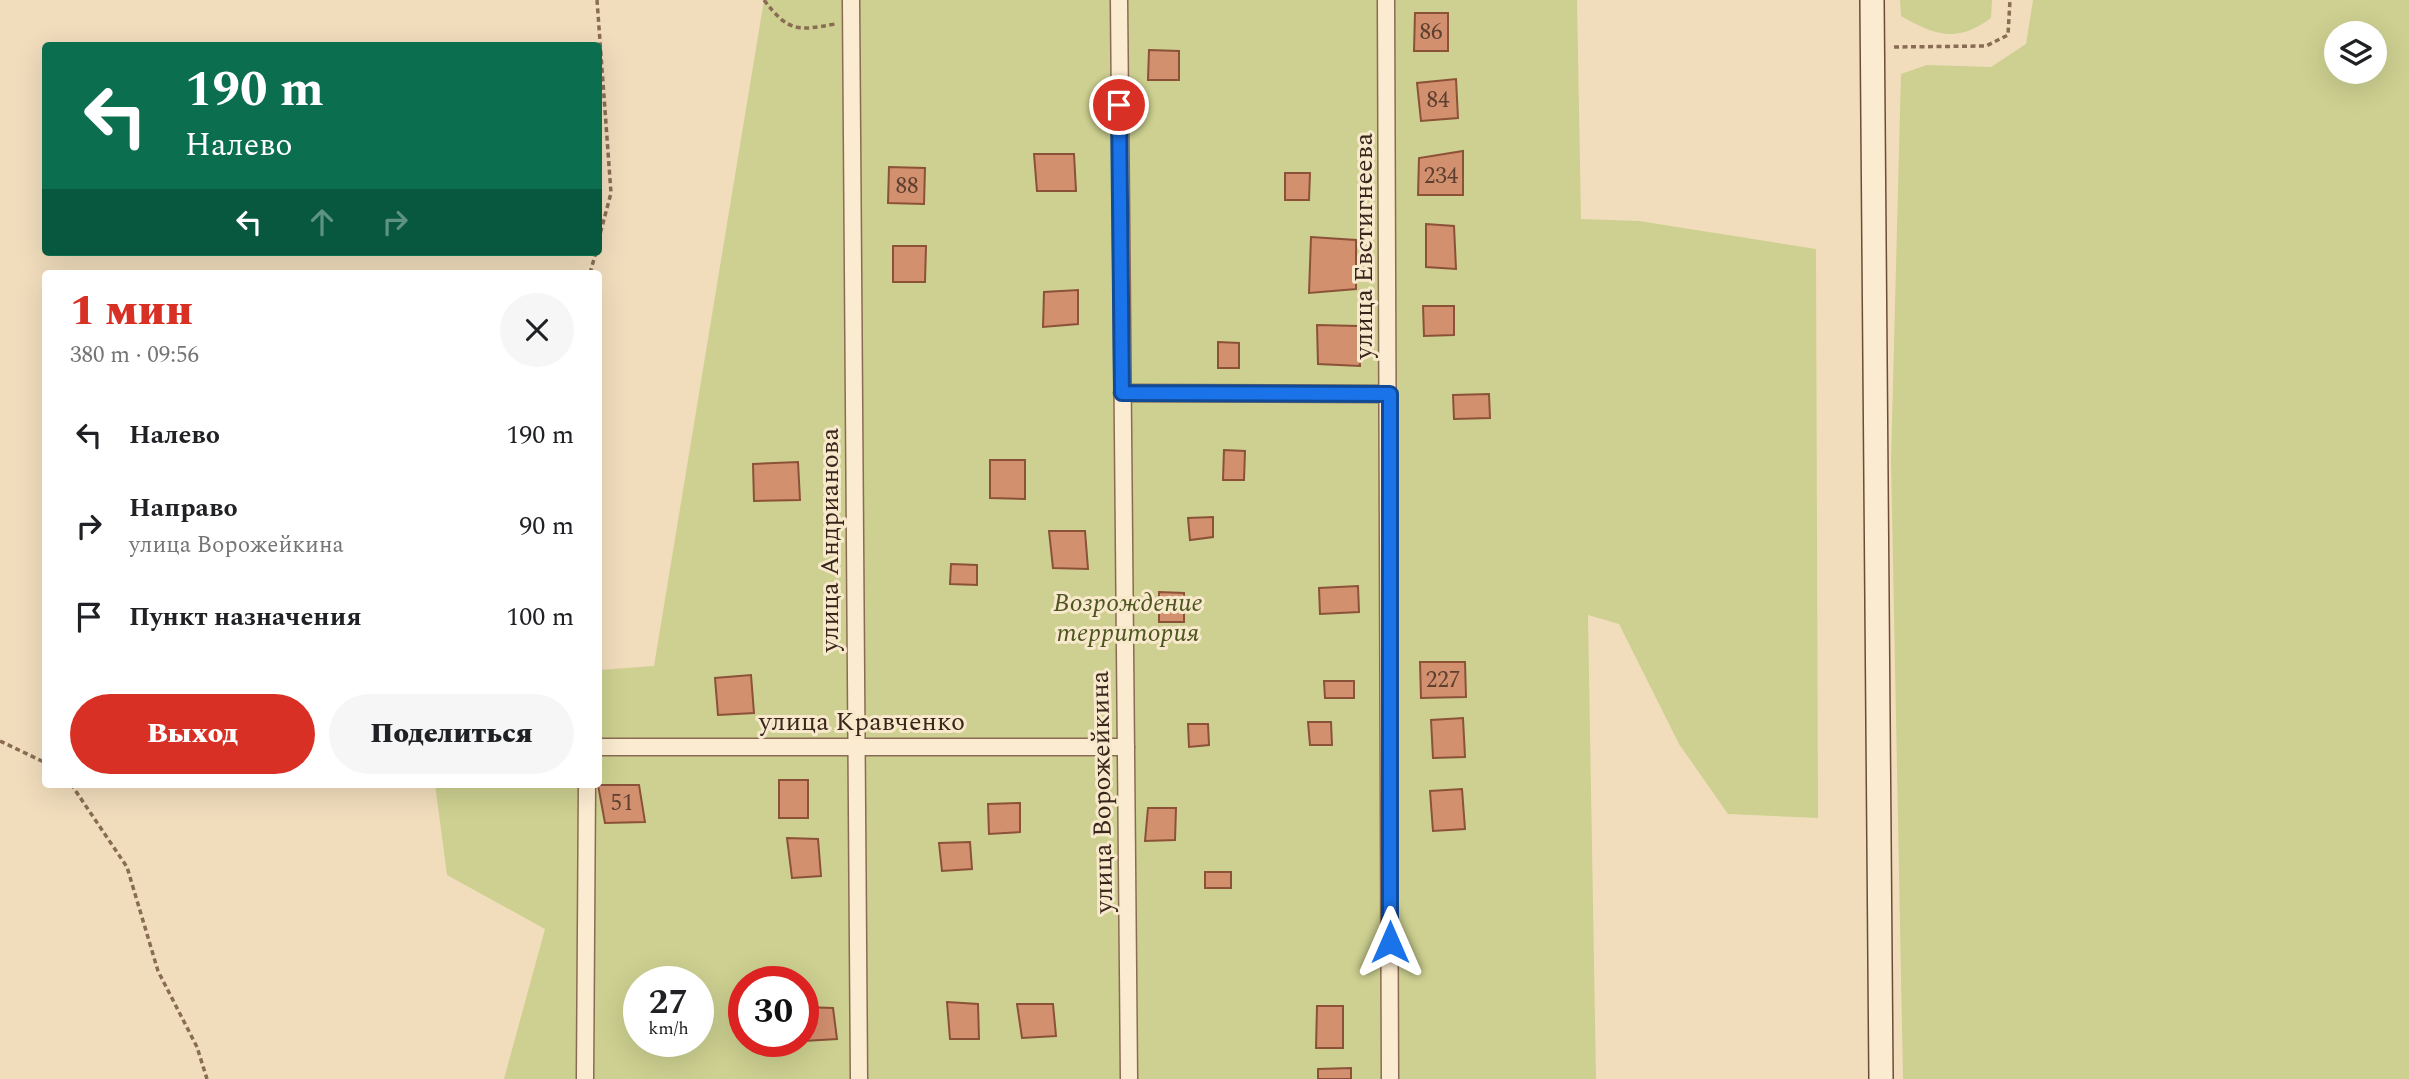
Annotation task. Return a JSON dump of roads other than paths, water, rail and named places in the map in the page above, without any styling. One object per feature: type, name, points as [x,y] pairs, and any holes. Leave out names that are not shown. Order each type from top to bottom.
[{"type":"main road","points":[[1872,0],[1881,1079]]},
{"type":"street","name":"улица Андрианова","points":[[851,0],[859,1079]]},
{"type":"street","name":"улица Ворожейкина","points":[[1118,0],[1129,1079]]},
{"type":"street","name":"улица Евстигнеева","points":[[1386,0],[1390,394],[1390,1079]]},
{"type":"street","points":[[1122,393],[1390,394]]},
{"type":"street","name":"улица Кравченко","points":[[602,747],[1126,747]]},
{"type":"street","points":[[585,1079],[587,788]]},
{"type":"park label","name":"Возрождение территория","points":[[1128,618]]}]
